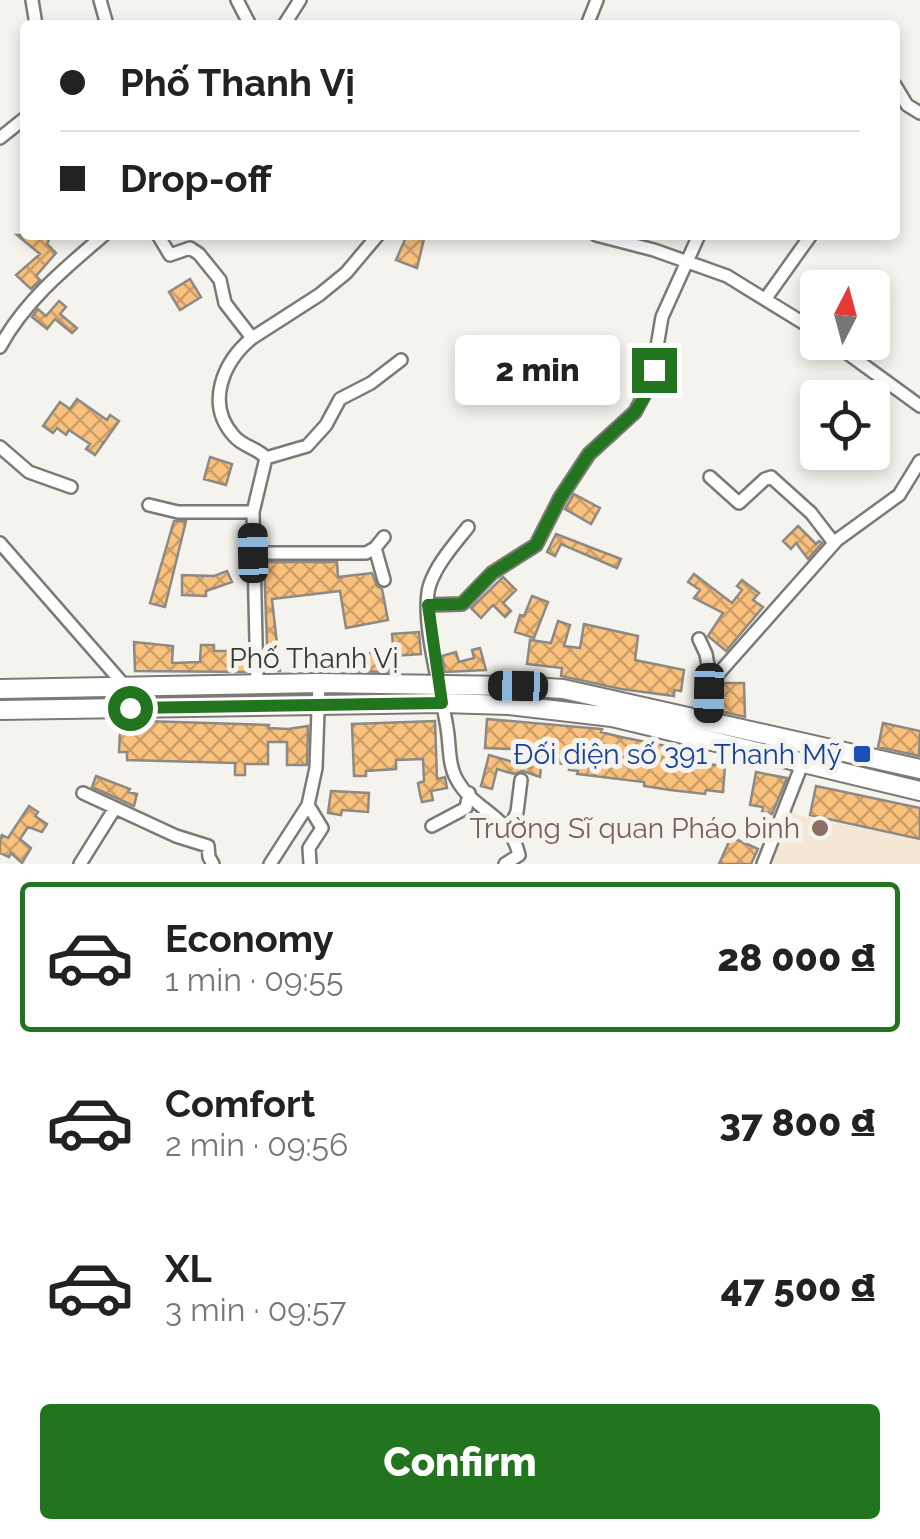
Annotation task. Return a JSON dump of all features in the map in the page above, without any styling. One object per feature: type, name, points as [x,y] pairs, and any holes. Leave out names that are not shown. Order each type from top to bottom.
[{"type":"main road","name":"Phố Thanh Vị","points":[[0,690],[319,684],[439,694],[612,717],[920,791]]},
{"type":"main road","name":"Phố Thanh Vị","points":[[0,710],[318,704],[562,689],[920,770]]},
{"type":"street","points":[[900,93],[907,105],[920,113]]},
{"type":"street","points":[[0,138],[20,122]]},
{"type":"street","points":[[0,347],[12,324],[60,272],[98,240]]},
{"type":"street","points":[[161,240],[170,256],[190,248],[199,254],[223,285],[225,304],[252,338]]},
{"type":"street","points":[[257,685],[252,512],[266,458],[264,453],[236,438],[219,404],[220,384],[224,372],[252,338],[319,295],[346,273],[374,240]]},
{"type":"street","points":[[618,240],[727,276],[800,320]]},
{"type":"street","points":[[428,605],[462,604],[492,573],[536,545],[589,454],[628,421],[646,394],[662,317],[696,240]]},
{"type":"street","points":[[766,298],[808,240]]},
{"type":"street","points":[[266,458],[307,446],[332,416],[340,399],[371,383],[401,360]]},
{"type":"street","points":[[857,360],[920,406]]},
{"type":"street","points":[[0,447],[29,472],[71,488]]},
{"type":"street","points":[[711,682],[834,543],[898,495],[920,461]]},
{"type":"street","points":[[710,477],[741,503],[771,476],[811,514],[834,543]]},
{"type":"street","points":[[149,505],[178,512],[252,512]]},
{"type":"street","points":[[468,527],[440,562],[430,585],[428,605],[452,765],[457,781],[509,830],[520,855],[504,864]]},
{"type":"street","points":[[253,553],[366,553],[384,537]]},
{"type":"street","points":[[0,543],[125,686]]},
{"type":"street","points":[[376,548],[384,580]]},
{"type":"street","points":[[699,639],[711,682],[708,720]]},
{"type":"street","points":[[270,864],[308,805],[316,768],[319,684]]},
{"type":"street","points":[[763,864],[810,744]]},
{"type":"street","points":[[509,830],[517,812],[521,780]]},
{"type":"street","points":[[432,826],[466,808],[469,793]]},
{"type":"street","points":[[84,794],[176,836],[203,843],[208,846],[208,857],[214,864]]},
{"type":"street","points":[[308,805],[322,828],[309,848],[310,864]]},
{"type":"street","points":[[80,864],[115,808]]},
{"type":"shaded area","name":"Trường Sĩ quan Pháo binh","points":[[790,807],[797,815],[920,840],[920,864],[767,864]]},
{"type":"building","points":[[23,240],[49,240],[47,244],[56,253],[36,276],[40,280],[31,289],[16,275],[40,254]]},
{"type":"building","points":[[405,240],[424,240],[417,268],[396,260]]},
{"type":"building","points":[[190,279],[201,297],[180,310],[169,292]]},
{"type":"building","points":[[59,301],[66,307],[60,314],[77,328],[72,333],[55,319],[47,329],[32,317],[38,309],[46,316]]},
{"type":"building","points":[[77,399],[107,420],[110,415],[119,421],[95,455],[86,449],[90,444],[69,430],[66,435],[57,428],[53,433],[43,426],[60,402],[70,409]]},
{"type":"building","points":[[210,457],[232,464],[226,485],[204,479]]},
{"type":"building","points":[[574,494],[600,508],[591,524],[565,509]]},
{"type":"building","points":[[174,521],[186,521],[165,607],[150,603]]},
{"type":"building","points":[[798,526],[816,544],[822,543],[808,559],[796,543],[791,549],[783,541]]},
{"type":"building","points":[[556,534],[621,559],[617,568],[561,544],[555,556],[547,552]]},
{"type":"building","points":[[264,562],[337,562],[338,577],[372,573],[382,589],[388,620],[346,628],[340,591],[272,599],[280,671],[268,671]]},
{"type":"building","points":[[227,571],[232,582],[206,591],[206,596],[182,595],[182,575],[214,576]]},
{"type":"building","points":[[694,574],[732,603],[742,590],[737,586],[742,580],[759,593],[753,600],[763,607],[726,651],[708,636],[723,613],[694,598],[700,590],[688,582]]},
{"type":"building","points":[[503,577],[516,590],[503,603],[511,611],[505,617],[493,605],[481,618],[471,608]]},
{"type":"building","points":[[532,596],[548,602],[534,638],[515,632]]},
{"type":"building","points":[[558,621],[570,625],[564,646],[580,648],[584,624],[638,636],[635,660],[684,670],[681,691],[674,690],[674,696],[621,689],[561,676],[562,668],[527,664],[530,640],[551,643]]},
{"type":"building","points":[[419,632],[421,654],[394,656],[392,634]]},
{"type":"building","points":[[134,642],[173,646],[172,663],[200,662],[201,645],[214,645],[214,651],[247,651],[247,672],[135,671]]},
{"type":"building","points":[[480,648],[486,670],[445,672],[442,656],[456,652],[459,662],[474,658],[472,650]]},
{"type":"building","points":[[344,655],[389,656],[390,672],[345,671]]},
{"type":"building","points":[[722,683],[744,683],[745,717],[719,711]]},
{"type":"building","points":[[487,719],[602,729],[601,732],[621,737],[701,753],[700,759],[708,760],[708,764],[725,766],[723,792],[670,790],[644,786],[644,782],[577,774],[578,771],[569,770],[570,765],[556,763],[557,756],[542,755],[540,777],[497,769],[492,789],[481,786],[489,755],[530,767],[531,750],[485,748]]},
{"type":"building","points":[[144,721],[288,729],[308,726],[307,765],[287,765],[287,742],[268,742],[268,764],[245,764],[245,775],[235,775],[235,763],[127,760],[127,752],[119,752],[120,733],[128,734],[128,727],[144,728]]},
{"type":"building","points":[[435,721],[437,779],[445,777],[447,788],[431,791],[433,800],[422,802],[420,794],[423,759],[396,760],[396,769],[354,776],[352,724]]},
{"type":"building","points":[[883,723],[920,731],[919,756],[878,747]]},
{"type":"building","points":[[756,772],[787,778],[772,814],[762,812],[763,807],[750,805]]},
{"type":"building","points":[[96,776],[137,794],[134,806],[92,787]]},
{"type":"building","points":[[816,786],[920,808],[920,839],[810,815]]},
{"type":"building","points":[[331,791],[369,793],[368,812],[328,813]]},
{"type":"building","points":[[29,806],[47,824],[42,832],[28,827],[20,839],[31,848],[22,863],[11,853],[9,857],[0,853],[0,839],[2,835],[8,838]]},
{"type":"building","points":[[731,837],[758,849],[751,864],[719,864]]},
{"type":"place","name":"Đối diện số 391 Thanh Mỹ","points":[[862,754]]},
{"type":"place","name":"Trường Sĩ quan Pháo binh","points":[[820,828]]},
{"type":"route","points":[[130,708],[442,703],[428,605],[462,604],[492,573],[536,545],[589,454],[635,412],[654,370]]}]
